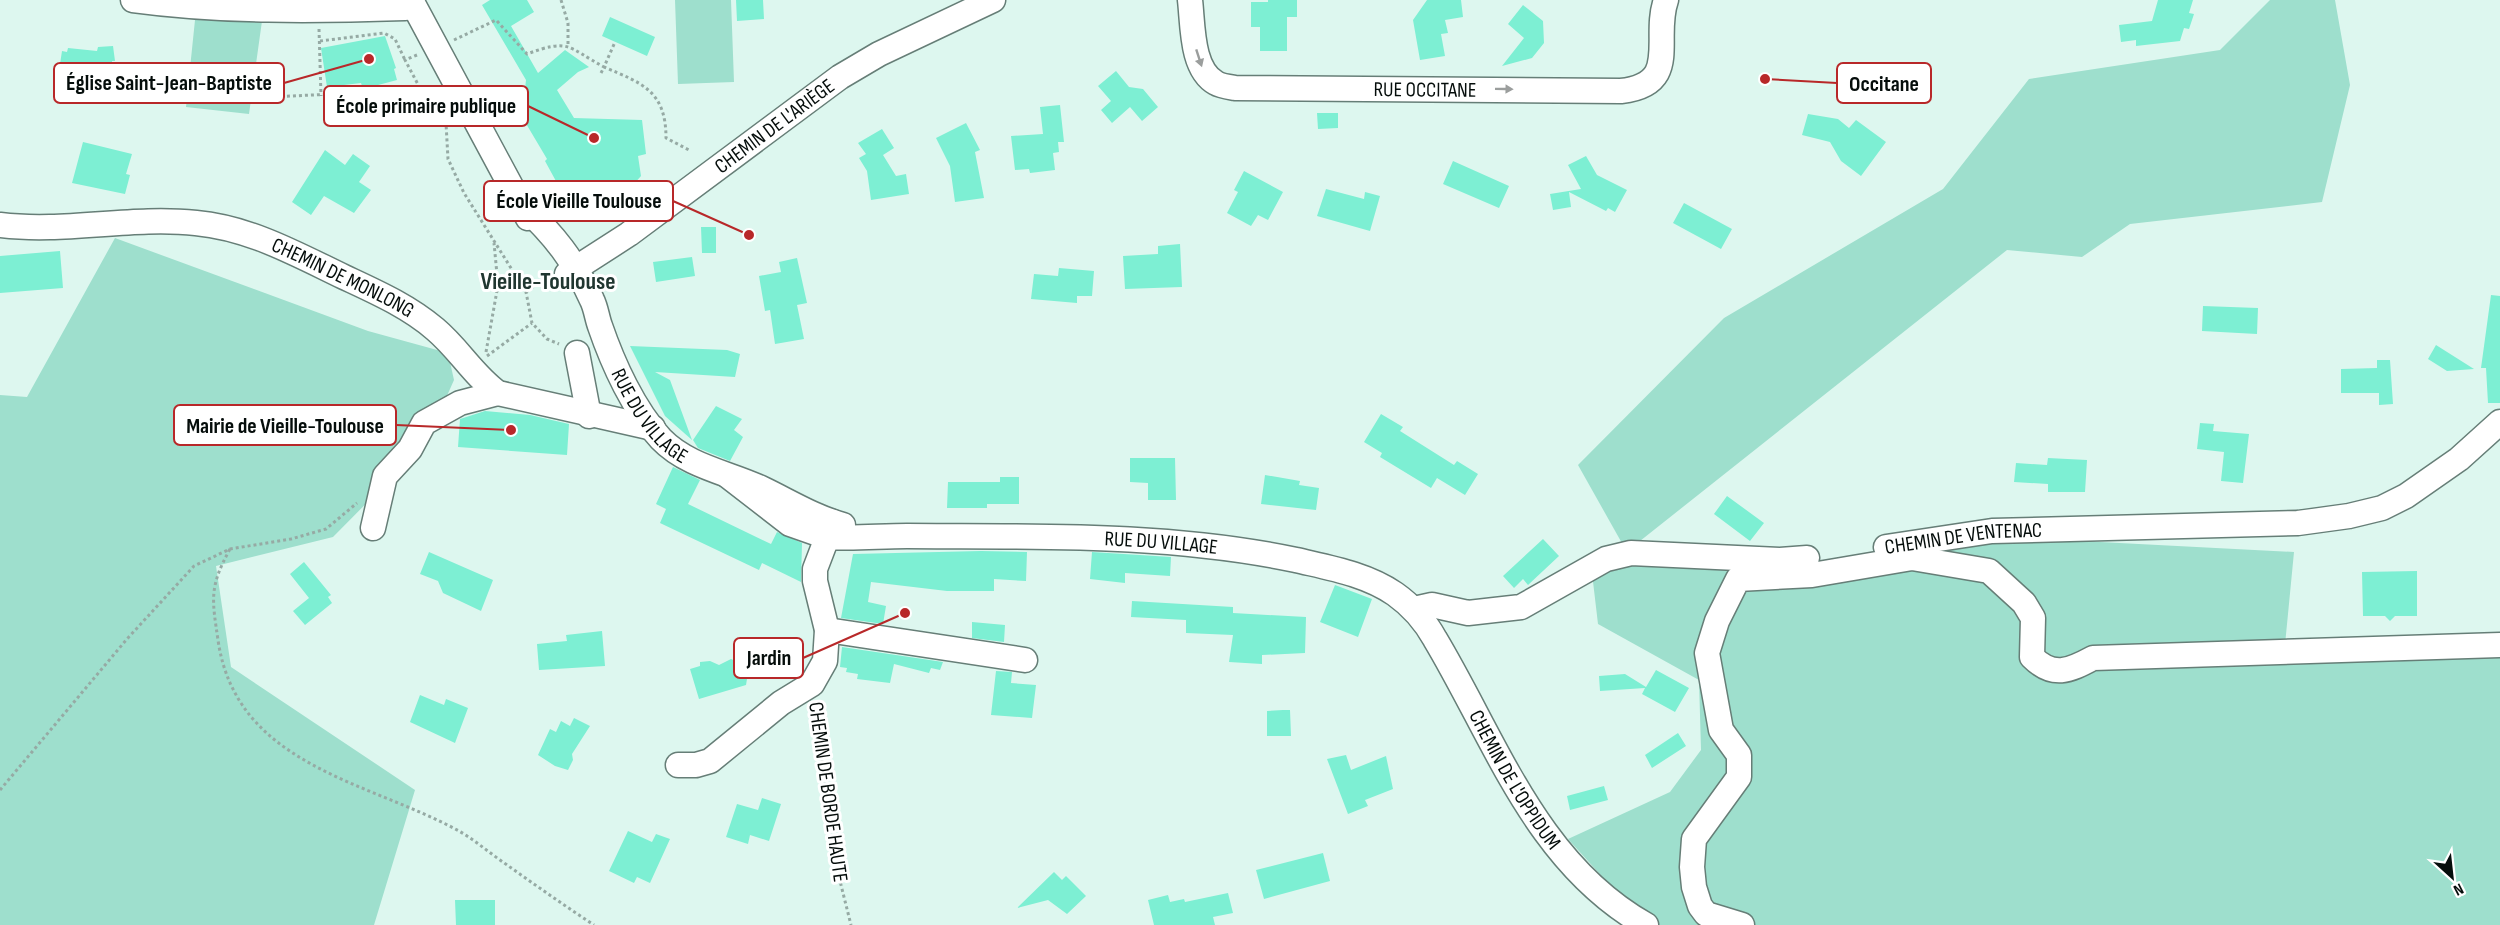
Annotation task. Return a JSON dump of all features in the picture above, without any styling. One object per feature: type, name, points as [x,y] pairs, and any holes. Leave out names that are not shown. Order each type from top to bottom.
[{"type":"street","points":[[133,0],[206,7],[318,9],[405,8],[412,2]]},
{"type":"street","name":"CHEMIN DE L'ARIÈGE","points":[[564,273],[629,234],[840,77],[957,7],[993,0]]},
{"type":"street","name":"RUE OCCITANE","points":[[1190,0],[1196,51],[1204,73],[1216,83],[1234,88],[1621,91],[1638,89],[1653,80],[1660,67],[1663,50],[1661,4]]},
{"type":"street","name":"RUE DU VILLAGE","points":[[412,2],[522,205],[561,244],[564,273],[593,302],[601,328],[626,385],[652,428],[672,448],[728,476],[790,524],[830,530],[857,539],[895,536],[1122,537],[1265,554],[1342,570],[1361,577],[1394,593],[1414,609]]},
{"type":"street","name":"CHEMIN DE MONLONG","points":[[0,225],[166,221],[196,223],[243,231],[401,305],[435,328],[457,348],[481,381],[498,393],[589,416],[652,428]]},
{"type":"street","points":[[568,348],[589,416]]},
{"type":"street","points":[[373,528],[385,476],[410,449],[424,423],[460,403],[498,393]]},
{"type":"street","name":"CHEMIN DE VENTENAC","points":[[1414,609],[1432,605],[1468,613],[1521,607],[1606,559],[1631,553],[1780,560],[1832,557],[1992,531],[2298,523],[2349,516],[2382,508],[2406,496],[2459,459],[2500,422]]},
{"type":"street","name":"CHEMIN DE BORDE HAUTE","points":[[812,684],[825,661],[827,630],[815,581],[815,569],[830,530]]},
{"type":"street","points":[[1742,925],[1706,914],[1700,906],[1694,887],[1692,867],[1694,839],[1739,777],[1739,755],[1721,730],[1707,653],[1717,621],[1738,579],[1812,575],[1912,558],[1989,571],[2024,603],[2033,618],[2032,657],[2042,668],[2056,671],[2078,667],[2093,658],[2500,645]]},
{"type":"street","name":"CHEMIN DE L'OPPIDUM","points":[[1414,609],[1434,636],[1514,788],[1539,825],[1593,886],[1616,906],[1646,925]]},
{"type":"street","points":[[827,630],[1025,660]]},
{"type":"street","points":[[678,765],[696,765],[710,761],[781,703],[812,684]]},
{"type":"path","points":[[561,0],[568,23],[568,45]]},
{"type":"path","points":[[318,9],[321,96]]},
{"type":"path","points":[[438,47],[496,20],[527,54],[545,48],[568,45],[604,67],[646,87],[659,100],[666,121],[666,138],[691,151]]},
{"type":"path","points":[[320,41],[384,33],[395,39],[421,90]]},
{"type":"path","points":[[601,73],[615,42]]},
{"type":"path","points":[[405,60],[415,56]]},
{"type":"path","points":[[251,98],[438,89]]},
{"type":"path","points":[[440,100],[446,123],[448,159],[464,193],[526,292],[532,323],[547,339],[568,348]]},
{"type":"path","points":[[485,358],[498,285],[494,242]]},
{"type":"path","points":[[526,292],[564,273]]},
{"type":"path","points":[[485,358],[532,323]]},
{"type":"path","points":[[485,358],[494,363]]},
{"type":"path","points":[[0,790],[127,639],[194,566],[230,549],[326,529],[360,501]]},
{"type":"path","points":[[230,549],[216,574],[212,597],[219,651],[233,690],[250,717],[271,738],[324,773],[459,831],[594,925]]},
{"type":"path","name":"CHEMIN DE BORDE HAUTE","points":[[812,684],[832,849],[851,925]]},
{"type":"green space","points":[[675,0],[731,0],[734,82],[678,84]]},
{"type":"green space","points":[[2270,0],[2335,0],[2350,85],[2322,202],[2130,224],[2082,257],[2007,250],[1640,541],[1670,567],[1881,560],[1972,542],[2081,541],[2294,552],[2284,655],[2500,641],[2500,925],[1646,925],[1568,839],[1670,792],[1701,750],[1699,680],[1598,624],[1592,573],[1623,545],[1578,465],[1724,318],[1943,189],[2029,79],[2220,50]]},
{"type":"green space","points":[[195,20],[262,21],[249,114],[186,107]]},
{"type":"green space","points":[[115,238],[368,331],[448,353],[454,380],[426,443],[333,537],[216,566],[231,667],[415,790],[374,925],[0,925],[0,395],[27,397]]},
{"type":"building","points":[[490,0],[527,0],[534,12],[511,26],[538,73],[565,50],[589,67],[578,72],[557,90],[574,118],[642,120],[646,154],[638,156],[641,176],[633,185],[620,186],[579,209],[562,180],[557,183],[545,161],[547,159],[515,105],[528,96],[525,89],[526,80],[482,5]]},
{"type":"building","points":[[736,0],[763,0],[764,19],[737,21]]},
{"type":"building","points":[[1268,0],[1297,0],[1297,17],[1287,17],[1287,51],[1260,51],[1260,27],[1251,27],[1251,2],[1268,2]]},
{"type":"building","points":[[1427,0],[1461,0],[1463,17],[1445,20],[1448,33],[1441,34],[1445,56],[1420,60],[1413,20]]},
{"type":"building","points":[[2158,0],[2193,0],[2189,13],[2194,14],[2189,29],[2184,28],[2180,41],[2136,46],[2136,40],[2121,42],[2119,25],[2152,21]]},
{"type":"building","points":[[1523,5],[1543,21],[1544,43],[1532,58],[1502,66],[1524,38],[1508,24]]},
{"type":"building","points":[[610,17],[655,37],[647,56],[602,36]]},
{"type":"building","points":[[385,36],[396,68],[394,69],[397,80],[363,89],[361,83],[327,87],[321,48]]},
{"type":"building","points":[[113,46],[115,61],[112,61],[113,69],[89,74],[77,72],[76,79],[58,77],[62,51],[67,52],[68,48],[97,51],[98,47]]},
{"type":"building","points":[[1116,71],[1129,87],[1143,89],[1158,107],[1142,121],[1130,107],[1112,123],[1101,110],[1111,101],[1098,86]]},
{"type":"building","points":[[1060,105],[1064,142],[1058,142],[1059,152],[1053,153],[1055,170],[1030,173],[1029,169],[1015,170],[1011,136],[1043,134],[1040,107]]},
{"type":"building","points":[[1317,113],[1338,113],[1338,128],[1318,129]]},
{"type":"building","points":[[1808,114],[1838,119],[1849,128],[1856,120],[1886,142],[1861,176],[1841,161],[1830,142],[1802,135]]},
{"type":"building","points":[[966,123],[980,150],[975,152],[984,198],[955,202],[950,166],[936,138]]},
{"type":"building","points":[[882,129],[894,148],[883,155],[896,176],[906,174],[909,194],[871,200],[867,171],[859,158],[866,154],[858,143]]},
{"type":"building","points":[[83,142],[132,154],[126,174],[130,175],[125,194],[72,183]]},
{"type":"building","points":[[325,150],[345,165],[353,154],[370,166],[359,182],[371,190],[354,213],[324,196],[311,215],[292,202]]},
{"type":"building","points":[[1586,156],[1597,175],[1627,190],[1615,212],[1608,208],[1606,211],[1569,192],[1571,207],[1553,210],[1550,194],[1581,189],[1568,165]]},
{"type":"building","points":[[1453,161],[1509,186],[1499,208],[1443,184]]},
{"type":"building","points":[[1244,171],[1283,192],[1268,220],[1258,215],[1251,226],[1227,213],[1238,192],[1234,190]]},
{"type":"building","points":[[1326,189],[1364,199],[1365,192],[1380,196],[1370,231],[1317,216]]},
{"type":"building","points":[[1684,203],[1732,229],[1721,249],[1673,223]]},
{"type":"building","points":[[701,227],[716,227],[716,253],[702,253]]},
{"type":"building","points":[[1180,244],[1182,287],[1125,289],[1123,256],[1158,254],[1158,246]]},
{"type":"building","points":[[60,251],[63,288],[0,293],[0,256]]},
{"type":"building","points":[[692,257],[695,276],[656,282],[653,262]]},
{"type":"building","points":[[797,258],[807,303],[797,305],[804,339],[775,344],[770,310],[765,311],[759,276],[781,272],[779,262]]},
{"type":"building","points":[[1059,268],[1094,271],[1092,296],[1077,296],[1077,303],[1031,299],[1034,274],[1058,276]]},
{"type":"building","points":[[2491,295],[2500,296],[2500,403],[2488,403],[2486,368],[2481,368]]},
{"type":"building","points":[[2203,306],[2258,308],[2257,334],[2202,331]]},
{"type":"building","points":[[2436,345],[2474,369],[2447,371],[2428,359]]},
{"type":"building","points":[[630,346],[727,350],[740,354],[735,377],[655,372],[670,380],[692,440],[665,416]]},
{"type":"building","points":[[2377,360],[2390,360],[2393,404],[2379,405],[2379,393],[2341,393],[2341,369],[2377,368]]},
{"type":"building","points":[[716,406],[742,419],[734,430],[743,437],[730,461],[698,448],[693,440]]},
{"type":"building","points":[[485,411],[530,415],[569,424],[567,455],[458,447],[460,419]]},
{"type":"building","points":[[1381,414],[1403,427],[1400,431],[1454,465],[1457,461],[1478,474],[1465,495],[1437,478],[1431,488],[1380,457],[1382,453],[1364,442]]},
{"type":"building","points":[[2200,423],[2214,424],[2213,431],[2249,434],[2243,483],[2221,481],[2224,452],[2197,449]]},
{"type":"building","points":[[1130,458],[1175,458],[1176,500],[1148,500],[1148,483],[1130,482]]},
{"type":"building","points":[[2048,458],[2087,460],[2085,492],[2048,492],[2048,484],[2014,482],[2016,463],[2047,465]]},
{"type":"building","points":[[673,467],[700,480],[688,504],[771,544],[777,532],[802,543],[801,582],[762,563],[759,570],[660,523],[666,509],[656,504]]},
{"type":"building","points":[[1265,475],[1300,481],[1299,485],[1319,488],[1316,510],[1261,504]]},
{"type":"building","points":[[1000,477],[1019,477],[1019,504],[987,504],[987,508],[947,508],[948,482],[1000,482]]},
{"type":"building","points":[[1727,496],[1764,523],[1750,541],[1714,514]]},
{"type":"building","points":[[1543,539],[1559,556],[1528,585],[1523,579],[1514,588],[1503,576]]},
{"type":"building","points":[[429,552],[493,580],[481,611],[443,593],[438,581],[420,574]]},
{"type":"building","points":[[1027,552],[1026,581],[994,579],[994,591],[947,591],[871,582],[868,602],[886,606],[883,624],[841,618],[853,554]]},
{"type":"building","points":[[1092,552],[1171,557],[1170,576],[1125,573],[1125,583],[1090,579]]},
{"type":"building","points":[[304,562],[331,595],[328,597],[332,603],[305,625],[293,611],[309,598],[290,574]]},
{"type":"building","points":[[2417,571],[2417,616],[2395,616],[2390,621],[2385,616],[2363,616],[2362,572]]},
{"type":"building","points":[[1335,585],[1372,599],[1358,637],[1320,622]]},
{"type":"building","points":[[1132,601],[1233,607],[1233,613],[1306,617],[1305,653],[1262,655],[1262,664],[1229,662],[1233,635],[1186,633],[1186,620],[1131,617]]},
{"type":"building","points":[[972,622],[1005,625],[1004,642],[972,638]]},
{"type":"building","points":[[602,631],[605,666],[539,670],[537,644],[567,641],[566,635]]},
{"type":"building","points":[[842,647],[943,662],[940,670],[931,668],[929,673],[894,664],[890,683],[857,679],[858,674],[846,672],[847,668],[840,667]]},
{"type":"building","points":[[731,659],[749,667],[746,685],[699,699],[690,669],[700,666],[700,662],[710,661],[719,665]]},
{"type":"building","points":[[1656,670],[1689,688],[1675,712],[1642,694],[1645,688],[1600,691],[1599,676],[1625,674],[1646,687]]},
{"type":"building","points":[[996,671],[1012,672],[1011,683],[1036,685],[1032,718],[991,715]]},
{"type":"building","points":[[420,695],[444,705],[446,699],[468,708],[455,743],[410,722]]},
{"type":"building","points":[[1290,710],[1291,736],[1267,736],[1267,711]]},
{"type":"building","points":[[574,718],[590,726],[572,754],[573,760],[568,770],[555,766],[538,755],[550,729],[556,732],[561,721],[570,726]]},
{"type":"building","points":[[1678,733],[1686,746],[1652,768],[1645,755]]},
{"type":"building","points":[[1346,755],[1351,770],[1386,756],[1393,789],[1365,800],[1368,806],[1348,814],[1327,759]]},
{"type":"building","points":[[1604,786],[1608,800],[1570,810],[1567,796]]},
{"type":"building","points":[[762,798],[781,804],[769,841],[750,835],[748,844],[726,837],[737,804],[758,810]]},
{"type":"building","points":[[628,831],[652,842],[656,834],[670,839],[650,883],[637,877],[634,883],[609,871]]},
{"type":"building","points":[[1323,853],[1330,881],[1264,899],[1256,870]]},
{"type":"building","points":[[1054,872],[1062,880],[1066,876],[1086,896],[1067,914],[1048,900],[1017,908]]},
{"type":"building","points":[[1228,893],[1233,913],[1213,917],[1215,925],[1154,925],[1148,900],[1168,895],[1170,902],[1184,899],[1185,902]]},
{"type":"building","points":[[455,900],[495,900],[495,925],[456,925]]},
{"type":"place","name":"Église Saint-Jean-Baptiste","points":[[369,59]]},
{"type":"place","name":"Occitane","points":[[1765,79]]},
{"type":"place","name":"École primaire publique","points":[[594,138]]},
{"type":"place","name":"École Vieille Toulouse","points":[[749,235]]},
{"type":"place","name":"Mairie de Vieille-Toulouse","points":[[511,430]]},
{"type":"place","name":"Jardin","points":[[905,613]]},
{"type":"district","name":"Vieille-Toulouse","points":[[548,281]]}]
